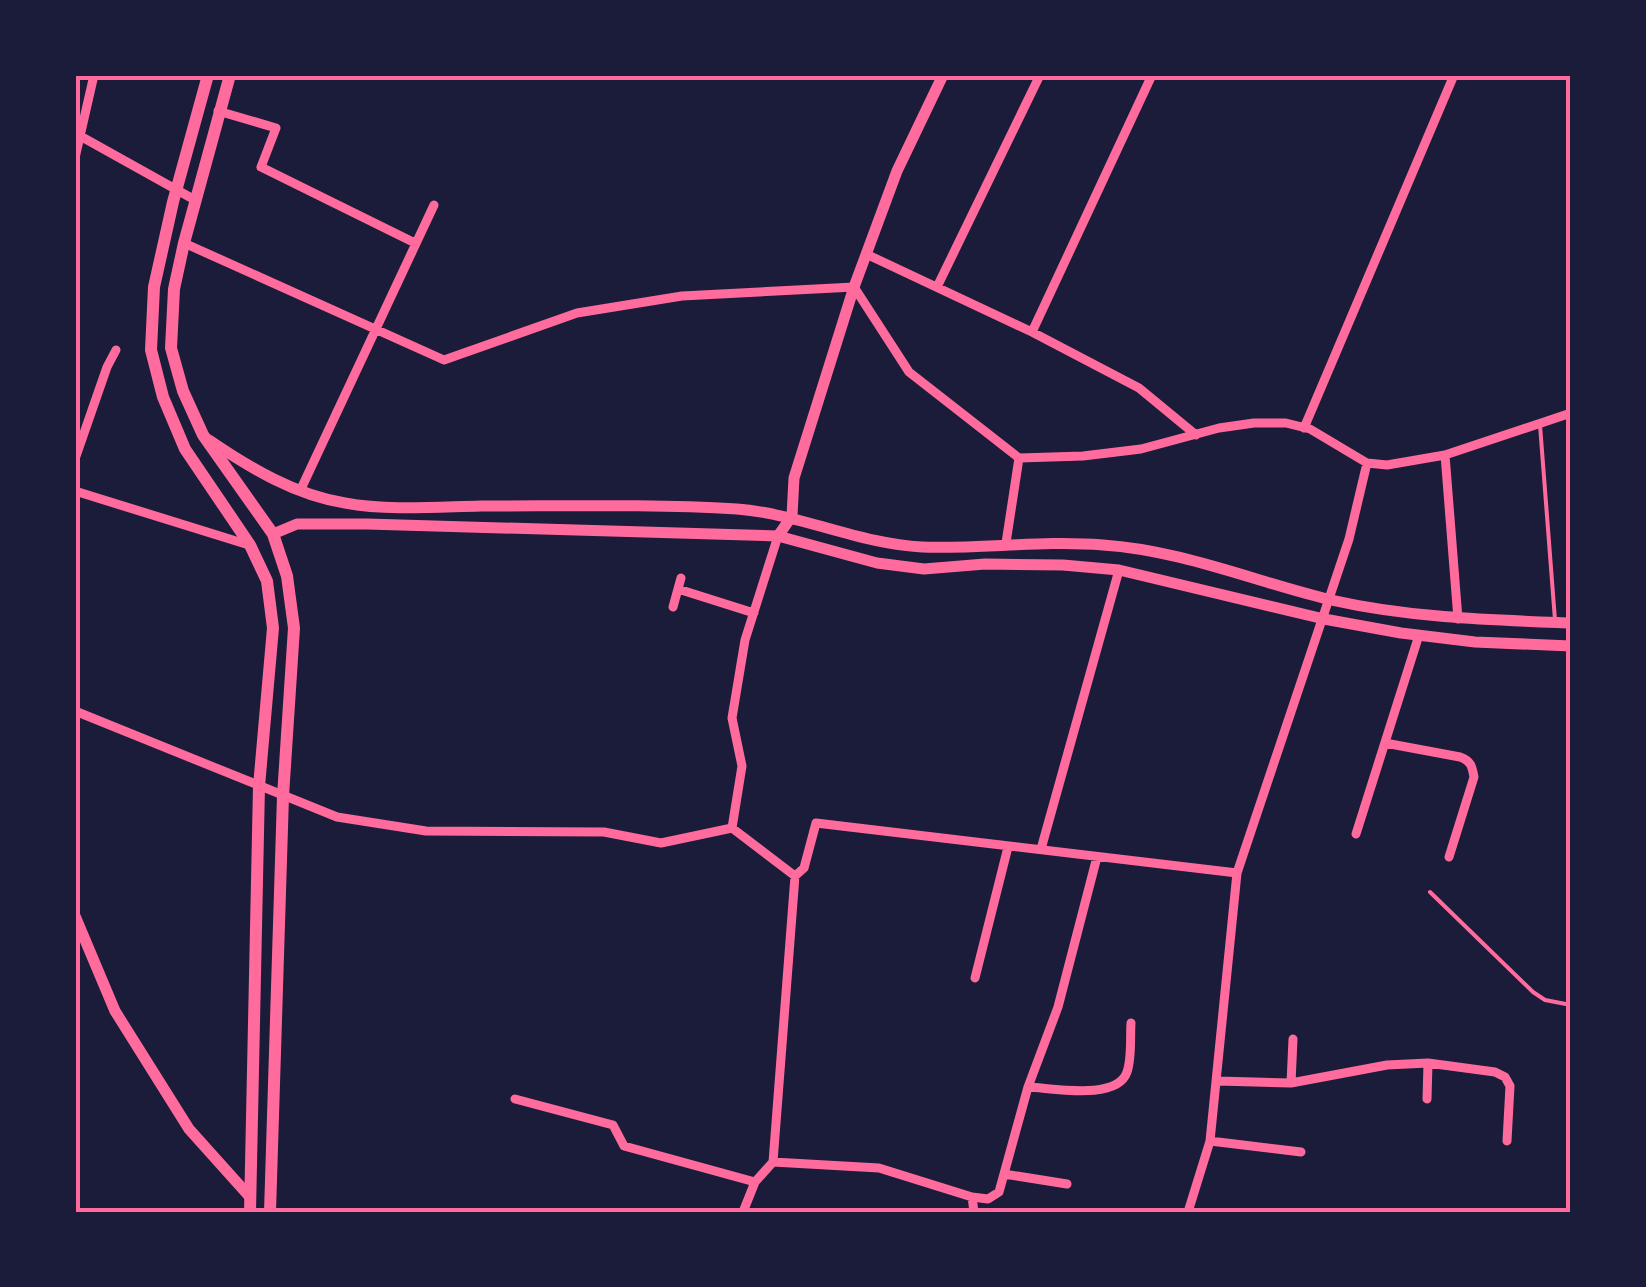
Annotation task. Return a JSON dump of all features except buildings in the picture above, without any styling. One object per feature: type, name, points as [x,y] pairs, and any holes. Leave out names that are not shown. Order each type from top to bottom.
[{"type":"main road","points":[[208,75],[154,286],[150,350],[163,397],[185,450],[250,546],[267,581],[273,628],[259,786],[250,1205]]},
{"type":"main road","points":[[230,75],[194,200],[174,289],[171,348],[182,390],[203,435],[273,534],[287,576],[294,628],[282,796],[270,1205]]},
{"type":"street","points":[[75,158],[94,75]]},
{"type":"street","points":[[732,828],[742,766],[732,718],[746,640],[778,536],[792,516],[794,478],[854,287],[896,171],[943,75]]},
{"type":"street","points":[[937,288],[1040,75]]},
{"type":"street","points":[[1032,332],[1152,75]]},
{"type":"street","points":[[1304,428],[1454,75]]},
{"type":"street","points":[[1521,75],[1571,75]]},
{"type":"street","points":[[218,111],[276,128],[260,167],[415,243]]},
{"type":"street","points":[[75,127],[82,137],[194,200]]},
{"type":"street","points":[[300,491],[434,205]]},
{"type":"street","points":[[184,243],[444,360],[577,313],[682,296],[854,287]]},
{"type":"street","points":[[866,254],[1140,388],[1196,434]]},
{"type":"street","points":[[854,287],[910,372],[1019,458],[1142,449],[1254,422],[1304,428],[1367,463],[1387,465],[1445,455],[1571,413]]},
{"type":"street","points":[[75,459],[106,366],[116,350]]},
{"type":"street","points":[[203,435],[250,468],[300,491],[344,504],[644,505],[742,510],[792,516],[882,542],[922,547],[1105,544],[1167,555],[1330,600],[1396,613],[1571,623]]},
{"type":"street","points":[[1445,455],[1458,619]]},
{"type":"street","points":[[1006,543],[1019,458]]},
{"type":"street","points":[[1188,1212],[1210,1140],[1236,874],[1324,619],[1367,463]]},
{"type":"street","points":[[75,491],[250,546]]},
{"type":"street","points":[[273,534],[297,524],[367,524],[778,536],[878,562],[924,569],[1062,564],[1119,570],[1324,619],[1419,636],[1571,646]]},
{"type":"street","points":[[1042,849],[1119,570]]},
{"type":"street","points":[[673,608],[681,578]]},
{"type":"street","points":[[678,589],[754,613]]},
{"type":"street","points":[[1356,834],[1419,636]]},
{"type":"street","points":[[75,711],[337,817],[426,831],[604,832],[661,843],[732,828],[795,876]]},
{"type":"street","points":[[1385,743],[1460,757],[1472,766],[1474,777],[1449,857]]},
{"type":"street","points":[[743,1212],[756,1182],[773,1162],[795,876],[804,868],[816,823],[1236,874]]},
{"type":"street","points":[[975,978],[1008,847]]},
{"type":"street","points":[[773,1162],[879,1168],[972,1197],[988,1198],[999,1192],[1028,1088],[1058,1007],[1097,857]]},
{"type":"street","points":[[75,916],[115,1010],[189,1129],[250,1205]]},
{"type":"street","points":[[1028,1088],[1105,1091],[1119,1084],[1128,1072],[1131,1023]]},
{"type":"street","points":[[1291,1083],[1293,1038]]},
{"type":"street","points":[[1218,1081],[1291,1083],[1386,1065],[1428,1063],[1494,1072],[1505,1077],[1510,1086],[1508,1141]]},
{"type":"street","points":[[1427,1100],[1428,1063]]},
{"type":"street","points":[[514,1099],[613,1124],[624,1146],[756,1182]]},
{"type":"street","points":[[1210,1140],[1302,1152]]},
{"type":"street","points":[[1004,1174],[1067,1184]]},
{"type":"street","points":[[972,1197],[974,1212]]},
{"type":"street","points":[[270,1205],[282,1212]]},
{"type":"lane","points":[[1540,425],[1556,622]]},
{"type":"lane","points":[[1430,892],[1534,992],[1546,1000],[1571,1005]]}]
